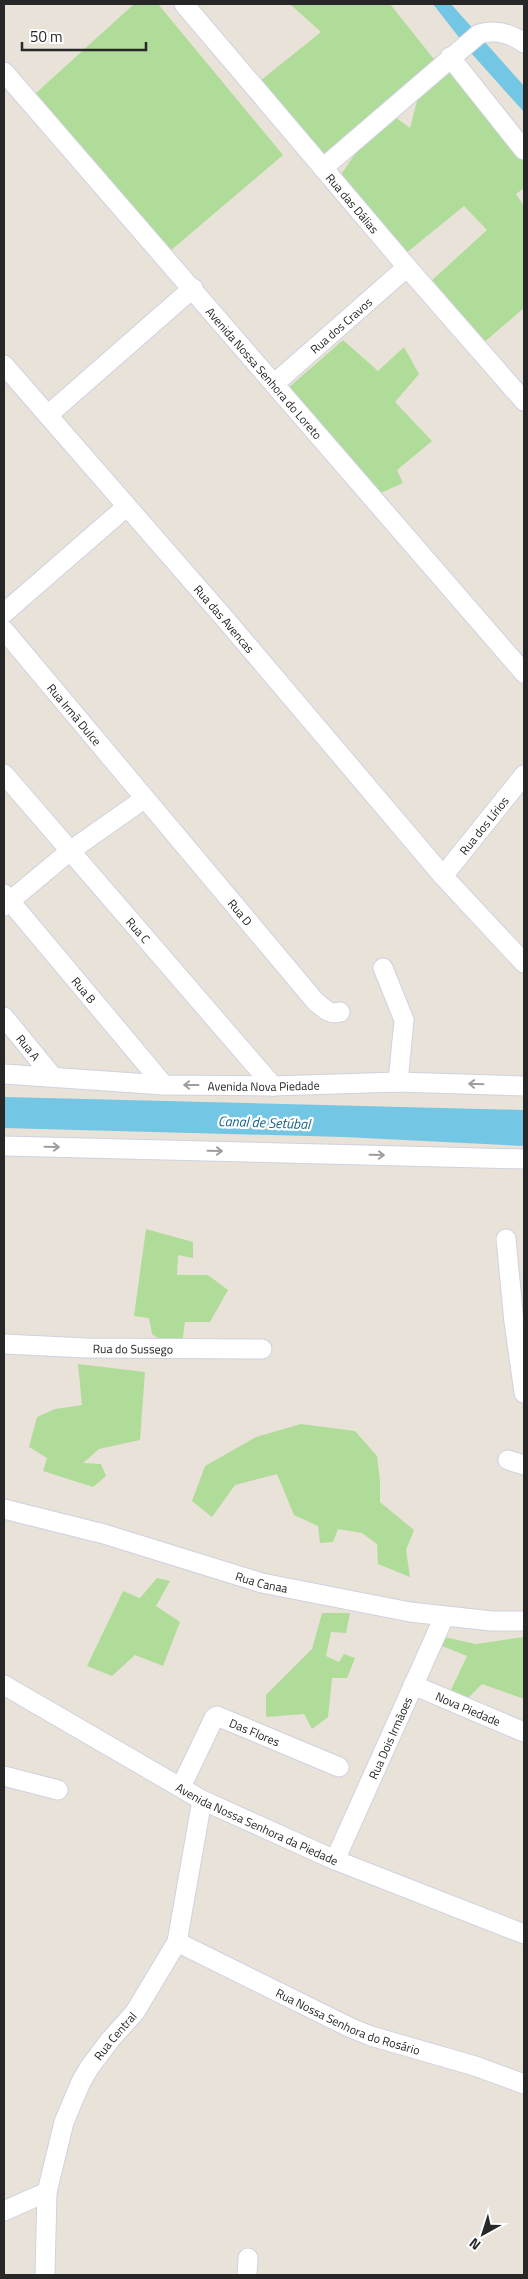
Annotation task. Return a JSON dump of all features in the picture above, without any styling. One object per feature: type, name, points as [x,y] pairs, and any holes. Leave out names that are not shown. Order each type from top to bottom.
[{"type":"street","name":"Rua das Dálias","points":[[184,4],[407,267],[524,401]]},
{"type":"street","points":[[323,168],[479,34],[490,31],[502,32],[521,40]]},
{"type":"street","points":[[455,53],[524,150]]},
{"type":"street","name":"Avenida Nossa Senhora do Loreto","points":[[6,79],[193,288],[524,673]]},
{"type":"street","name":"Rua dos Cravos","points":[[274,384],[407,267]]},
{"type":"street","points":[[48,415],[193,288]]},
{"type":"street","name":"Rua das Avencas","points":[[4,365],[226,620],[443,876],[524,963]]},
{"type":"street","points":[[4,613],[126,507]]},
{"type":"street","name":"Rua Irmã Dulce","points":[[4,630],[144,800]]},
{"type":"street","name":"Rua C","points":[[4,774],[273,1086]]},
{"type":"street","name":"Rua dos Lírios","points":[[443,876],[524,776]]},
{"type":"street","points":[[6,900],[70,851],[144,800]]},
{"type":"street","name":"Rua D","points":[[144,800],[315,1001],[326,1011],[334,1014],[340,1012]]},
{"type":"street","name":"Rua B","points":[[6,900],[164,1085]]},
{"type":"street","points":[[383,968],[404,1020],[398,1082]]},
{"type":"street","name":"Rua A","points":[[4,1017],[53,1077]]},
{"type":"street","name":"Avenida Nova Piedade","points":[[4,1074],[164,1085],[273,1086],[398,1082],[524,1086]]},
{"type":"street","points":[[4,1146],[524,1159]]},
{"type":"street","points":[[506,1239],[514,1322],[524,1393]]},
{"type":"street","name":"Rua do Sussego","points":[[4,1344],[86,1348],[262,1349]]},
{"type":"street","name":"Rua Canaa","points":[[4,1509],[104,1534],[262,1582],[358,1603],[444,1617],[492,1622],[524,1621]]},
{"type":"street","name":"Rua Dois Irmãoes","points":[[335,1860],[444,1617]]},
{"type":"street","name":"Nova Piedade","points":[[413,1684],[524,1732]]},
{"type":"street","name":"Avenida Nossa Senhora da Piedade","points":[[4,1685],[202,1800],[335,1860],[524,1934]]},
{"type":"street","name":"Das Flores","points":[[181,1787],[217,1716],[339,1767]]},
{"type":"street","points":[[4,1776],[58,1790]]},
{"type":"street","name":"Rua Central","points":[[45,2275],[47,2192],[64,2122],[81,2082],[110,2040],[135,2012],[178,1942],[202,1800]]},
{"type":"street","name":"Rua Nossa Senhora do Rosário","points":[[178,1942],[351,2028],[371,2036],[475,2066],[524,2084]]},
{"type":"street","points":[[4,2211],[47,2192]]},
{"type":"green space","points":[[134,4],[158,4],[283,155],[170,251],[36,93]]},
{"type":"green space","points":[[290,4],[390,4],[437,63],[325,157],[260,81],[321,32]]},
{"type":"green space","points":[[451,69],[524,157],[524,188],[516,194],[524,206],[524,308],[482,344],[430,282],[487,230],[464,206],[405,254],[340,176],[357,151],[394,116],[410,128],[418,97]]},
{"type":"green space","points":[[343,340],[378,371],[404,347],[419,374],[395,402],[432,441],[397,470],[403,483],[378,494],[287,389]]},
{"type":"green space","points":[[146,1229],[193,1242],[193,1258],[178,1255],[177,1275],[208,1275],[228,1290],[210,1322],[185,1322],[182,1344],[160,1340],[152,1334],[149,1318],[134,1316]]},
{"type":"green space","points":[[78,1364],[145,1372],[140,1440],[99,1449],[83,1463],[101,1464],[106,1476],[93,1487],[43,1471],[47,1458],[29,1447],[37,1417],[55,1409],[82,1405]]},
{"type":"green space","points":[[301,1424],[355,1431],[377,1456],[380,1502],[414,1530],[406,1550],[410,1577],[378,1564],[377,1544],[362,1533],[338,1529],[333,1542],[320,1543],[318,1526],[294,1515],[277,1474],[235,1485],[212,1517],[192,1501],[205,1466],[256,1437]]},
{"type":"green space","points":[[157,1578],[170,1581],[156,1606],[180,1622],[163,1666],[135,1655],[112,1676],[87,1666],[123,1591],[140,1598]]},
{"type":"green space","points":[[322,1613],[350,1613],[346,1633],[331,1632],[326,1656],[339,1662],[344,1654],[355,1658],[347,1678],[332,1678],[328,1717],[312,1729],[304,1714],[266,1717],[266,1695],[312,1649]]},
{"type":"green space","points":[[444,1637],[476,1644],[524,1637],[524,1699],[482,1684],[466,1700],[450,1692],[467,1656],[442,1646]]},
{"type":"water","points":[[433,4],[451,4],[524,86],[524,112],[472,54]]},
{"type":"water","name":"Canal de Setúbal","points":[[4,1097],[524,1110],[524,1146],[344,1137],[4,1128]]}]
